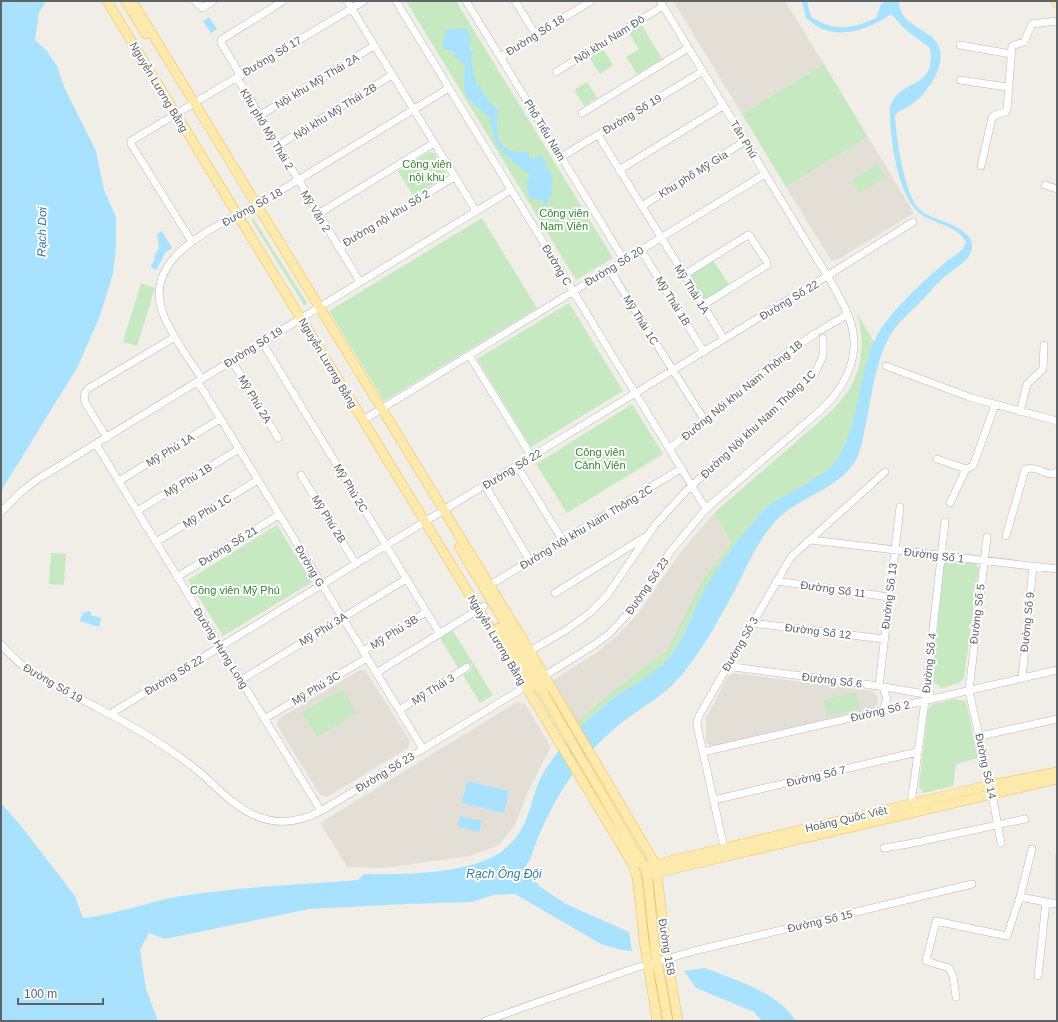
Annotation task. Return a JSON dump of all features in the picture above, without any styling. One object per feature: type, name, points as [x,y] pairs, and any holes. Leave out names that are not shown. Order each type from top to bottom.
[{"type":"main road","name":"Nguyễn Lương Bằng","points":[[107,1],[178,112],[482,608],[541,690],[646,871]]},
{"type":"main road","name":"Nguyễn Lương Bằng","points":[[114,1],[178,112]]},
{"type":"main road","name":"Nguyễn Lương Bằng","points":[[130,2],[379,410],[530,651],[535,681],[550,726],[636,874]]},
{"type":"main road","name":"Nguyễn Lương Bằng","points":[[442,512],[535,681],[568,715],[656,869]]},
{"type":"main road","name":"Hoàng Quốc Việt","points":[[725,852],[991,790],[1057,772]]},
{"type":"main road","name":"Hoàng Quốc Việt","points":[[636,874],[911,804],[1057,779]]},
{"type":"main road","name":"Đường 15B","points":[[656,869],[667,958],[678,1021]]},
{"type":"main road","name":"Đường 15B","points":[[646,871],[657,962],[668,1021]]},
{"type":"main road","name":"Đường 15B","points":[[636,874],[647,964],[657,1021]]},
{"type":"street","points":[[195,1],[202,8],[213,1]]},
{"type":"street","name":"Khu phố Mỹ Thái 2","points":[[283,1],[221,40],[259,116],[298,181]]},
{"type":"street","points":[[347,1],[476,212]]},
{"type":"street","name":"Đường Số 17","points":[[192,242],[130,143],[131,140],[178,112],[193,105],[364,1]]},
{"type":"street","name":"Đường C","points":[[396,1],[706,509]]},
{"type":"street","name":"Phố Tiểu Nam","points":[[466,1],[624,260]]},
{"type":"street","points":[[515,1],[536,34]]},
{"type":"street","name":"Đường Số 18","points":[[500,57],[591,1]]},
{"type":"street","name":"Tân Phú","points":[[661,4],[827,276]]},
{"type":"street","name":"Nội khu Nam Đô","points":[[556,72],[661,4]]},
{"type":"street","points":[[981,166],[992,118],[995,115],[1006,112],[1007,87],[1012,46],[1024,42],[1032,24],[1057,20]]},
{"type":"street","points":[[960,45],[1011,54]]},
{"type":"street","name":"Nội khu Mỹ Thái 2A","points":[[259,116],[374,46]]},
{"type":"street","points":[[582,113],[688,48]]},
{"type":"street","name":"Đường Số 19","points":[[561,157],[703,72]]},
{"type":"street","name":"Nội khu Mỹ Thái 2B","points":[[277,146],[392,75]]},
{"type":"street","points":[[960,80],[1007,87]]},
{"type":"street","name":"Đường Số 18","points":[[200,380],[162,312],[160,298],[161,284],[167,267],[173,257],[192,242],[255,207],[449,88]]},
{"type":"street","points":[[619,170],[723,106]]},
{"type":"street","points":[[598,135],[661,238]]},
{"type":"street","name":"Khu phố Mỹ Gia","points":[[642,206],[745,141]]},
{"type":"street","points":[[318,214],[434,143]]},
{"type":"street","name":"Đường Số 20","points":[[366,419],[765,174]]},
{"type":"street","name":"Đường nội khu Số 2","points":[[339,248],[454,177]]},
{"type":"street","name":"Mỹ Văn 2","points":[[298,181],[360,282]]},
{"type":"street","points":[[1045,185],[1057,190]]},
{"type":"street","name":"Đường Số 19","points":[[1,512],[16,496],[33,482],[511,190]]},
{"type":"street","name":"Đường Số 22","points":[[110,714],[518,466],[913,222]]},
{"type":"street","points":[[684,274],[748,235],[767,262],[767,265],[703,305]]},
{"type":"street","name":"Mỹ Thái 1A","points":[[661,238],[724,339]]},
{"type":"street","name":"Mỹ Thái 1B","points":[[641,250],[704,352]]},
{"type":"street","name":"Mỹ Thái 1C","points":[[610,269],[705,421]]},
{"type":"street","name":"Đường Số 23","points":[[321,811],[594,646],[618,625],[638,601],[670,552],[706,509],[823,408],[841,388],[850,369],[854,349],[853,330],[848,314],[827,276]]},
{"type":"street","name":"Đường Nội khu Nam Thông 1B","points":[[670,449],[782,356],[848,314]]},
{"type":"street","name":"Đường Nội khu Nam Thông 1C","points":[[648,535],[692,485],[812,377],[822,360],[824,348],[823,338],[818,339],[818,332]]},
{"type":"street","points":[[107,438],[84,401],[85,392],[89,388],[175,337]]},
{"type":"street","name":"Mỹ Phú 2C","points":[[262,342],[440,634]]},
{"type":"street","points":[[1020,412],[1026,384],[1042,369],[1044,345]]},
{"type":"street","points":[[469,355],[532,457]]},
{"type":"street","name":"Mỹ Phú 2A","points":[[232,361],[278,438]]},
{"type":"street","points":[[886,366],[995,405],[1057,421]]},
{"type":"street","name":"Đường G","points":[[200,380],[220,419],[423,749]]},
{"type":"street","points":[[937,460],[966,469],[973,466],[995,405]]},
{"type":"street","name":"Mỹ Phú 1A","points":[[119,481],[220,419]]},
{"type":"street","name":"Đường Hưng Long","points":[[96,444],[321,811]]},
{"type":"street","name":"Mỹ Phú 1B","points":[[137,512],[239,449]]},
{"type":"street","points":[[518,466],[563,541]]},
{"type":"street","name":"Đường Nội khu Nam Thông 2C","points":[[490,585],[682,468]]},
{"type":"street","points":[[1006,536],[1025,470],[1032,468],[1049,474],[1057,472]]},
{"type":"street","points":[[950,503],[966,469]]},
{"type":"street","name":"Đường Số 3","points":[[725,852],[697,721],[726,666],[791,557],[885,472]]},
{"type":"street","name":"Mỹ Phú 2B","points":[[301,474],[356,564]]},
{"type":"street","name":"Mỹ Phú 1C","points":[[156,542],[258,480]]},
{"type":"street","points":[[485,486],[530,561]]},
{"type":"street","name":"Đường Số 13","points":[[883,710],[887,699],[881,686],[884,639],[900,507]]},
{"type":"street","name":"Đường Số 21","points":[[177,577],[279,515]]},
{"type":"street","name":"Đường Số 4","points":[[911,804],[925,701],[945,522]]},
{"type":"street","points":[[555,593],[648,535]]},
{"type":"street","points":[[530,651],[576,623],[597,606],[614,586],[648,535]]},
{"type":"street","name":"Đường Số 5","points":[[969,691],[987,537]]},
{"type":"street","name":"Đường Số 1","points":[[811,540],[1057,568]]},
{"type":"street","name":"Đường Số 9","points":[[1022,678],[1033,566]]},
{"type":"street","name":"Mỹ Phú 3A","points":[[241,680],[406,579]]},
{"type":"street","name":"Đường Số 11","points":[[776,581],[889,597]]},
{"type":"street","points":[[376,673],[482,608]]},
{"type":"street","name":"Mỹ Phú 3B","points":[[365,654],[426,612]]},
{"type":"street","name":"Đường Số 12","points":[[751,624],[884,639]]},
{"type":"street","name":"Đường Số 19","points":[[1,644],[13,658],[32,673],[138,729],[180,757],[253,815],[269,820],[288,821],[307,818],[321,811]]},
{"type":"street","name":"Mỹ Phú 3C","points":[[264,719],[365,654]]},
{"type":"street","name":"Đường Số 6","points":[[726,666],[881,686],[925,693],[936,698]]},
{"type":"street","name":"Mỹ Thái 3","points":[[399,710],[468,667]]},
{"type":"street","name":"Đường Số 2","points":[[703,752],[1057,670]]},
{"type":"street","name":"Đường Số 14","points":[[969,691],[980,736],[1001,843]]},
{"type":"street","points":[[980,736],[1057,719]]},
{"type":"street","name":"Đường Số 7","points":[[714,800],[917,752]]},
{"type":"street","points":[[884,848],[1025,819]]},
{"type":"street","points":[[956,997],[953,976],[949,968],[926,960],[936,921],[1007,936],[1020,897],[1032,849]]},
{"type":"street","name":"Đường Số 15","points":[[486,1021],[667,958],[972,884]]},
{"type":"street","points":[[1020,897],[1057,904]]},
{"type":"street","points":[[1038,976],[1046,902]]},
{"type":"shaded area","points":[[673,1],[785,1],[824,64],[742,114]]},
{"type":"shaded area","points":[[868,137],[914,213],[837,260],[831,260],[786,187]]},
{"type":"shaded area","points":[[714,513],[731,542],[702,581],[667,650],[616,688],[576,722],[552,681],[596,653],[621,632],[639,612],[680,553]]},
{"type":"shaded area","points":[[360,670],[366,671],[410,741],[408,748],[327,797],[320,795],[277,725],[278,719]]},
{"type":"shaded area","points":[[733,673],[872,691],[878,697],[878,704],[874,708],[713,746],[706,742],[706,718],[727,678]]},
{"type":"shaded area","points":[[517,702],[525,704],[551,747],[529,789],[515,825],[499,845],[470,856],[384,868],[347,867],[320,823]]},
{"type":"shaded area","points":[[1055,854],[1057,854],[1057,901],[1055,901]]},
{"type":"green space","name":"Công viên Nam Viên","points":[[406,1],[456,1],[613,258],[576,280]]},
{"type":"green space","points":[[642,25],[662,59],[637,74],[626,57],[639,49],[629,33]]},
{"type":"green space","points":[[603,49],[613,65],[600,74],[589,57]]},
{"type":"green space","points":[[824,64],[868,137],[786,187],[742,114]]},
{"type":"green space","points":[[587,82],[597,98],[584,106],[574,90]]},
{"type":"green space","name":"Công viên nội khu","points":[[429,152],[434,153],[446,172],[445,177],[413,196],[398,171]]},
{"type":"green space","points":[[878,164],[886,177],[860,193],[852,180]]},
{"type":"green space","points":[[253,218],[307,303],[306,305],[304,305],[252,221]]},
{"type":"green space","points":[[482,218],[537,308],[384,401],[329,311]]},
{"type":"green space","points":[[713,260],[729,284],[707,299],[703,298],[691,278],[691,274]]},
{"type":"green space","points":[[141,283],[155,288],[137,346],[123,342]]},
{"type":"green space","points":[[569,303],[623,391],[531,447],[477,359]]},
{"type":"green space","points":[[857,313],[874,342],[855,417],[845,446],[838,458],[831,467],[822,474],[777,500],[758,516],[716,571],[681,639],[669,658],[655,672],[605,704],[580,728],[576,722],[616,688],[667,650],[702,581],[731,542],[714,513],[821,420],[844,397],[855,378],[860,362],[862,346]]},
{"type":"green space","name":"Công viên Cảnh Viên","points":[[632,404],[663,454],[567,513],[536,464]]},
{"type":"green space","name":"Công viên Mỹ Phú","points":[[277,525],[312,582],[223,636],[188,580]]},
{"type":"green space","points":[[51,553],[66,554],[64,585],[49,584]]},
{"type":"green space","points":[[950,560],[974,563],[979,568],[964,678],[959,683],[942,688],[934,683],[932,679],[944,564]]},
{"type":"green space","points":[[453,631],[493,695],[480,703],[463,675],[471,671],[472,664],[466,663],[458,668],[440,638]]},
{"type":"green space","points":[[342,689],[357,713],[317,737],[302,713]]},
{"type":"green space","points":[[856,692],[860,709],[827,716],[823,700]]},
{"type":"green space","points":[[955,699],[966,701],[978,758],[956,764],[953,786],[924,793],[919,787],[928,709],[933,704]]},
{"type":"water","name":"Rạch Dơi","points":[[2,1],[46,1],[39,13],[35,40],[47,51],[57,66],[65,89],[96,151],[104,190],[116,217],[116,247],[113,274],[100,316],[77,368],[1,491]]},
{"type":"water","name":"Rạch Ông Đội","points":[[802,1],[807,1],[811,17],[828,25],[844,27],[859,25],[876,18],[881,4],[887,1],[899,1],[902,14],[906,19],[932,37],[938,45],[941,54],[940,64],[931,83],[918,99],[911,105],[895,114],[899,151],[905,179],[914,203],[926,214],[952,225],[967,234],[971,241],[972,248],[971,253],[964,262],[940,281],[893,331],[878,365],[861,448],[856,460],[848,471],[828,487],[793,507],[773,524],[757,548],[718,622],[684,672],[668,689],[623,722],[597,745],[572,775],[545,822],[531,858],[524,868],[539,886],[566,904],[629,932],[632,951],[622,950],[601,944],[515,894],[493,895],[472,902],[309,909],[165,939],[149,933],[140,950],[146,989],[158,1021],[1,1021],[1,803],[21,826],[75,896],[83,918],[106,914],[175,897],[243,889],[358,880],[364,874],[435,872],[472,865],[488,859],[501,852],[520,832],[540,778],[568,740],[602,707],[651,674],[671,655],[681,639],[716,570],[757,517],[777,500],[822,474],[839,456],[846,442],[856,411],[862,378],[872,347],[879,332],[910,294],[938,268],[961,251],[966,242],[957,232],[922,215],[913,207],[906,195],[901,181],[893,149],[890,106],[895,97],[901,91],[923,77],[928,71],[931,61],[930,48],[906,30],[891,14],[875,24],[849,32],[831,32],[822,29],[806,18]]},
{"type":"water","points":[[209,17],[217,29],[211,33],[203,21]]},
{"type":"water","points":[[450,29],[466,29],[470,34],[469,50],[473,51],[471,60],[477,86],[480,85],[485,96],[498,111],[498,134],[502,145],[516,152],[529,152],[529,158],[539,158],[539,154],[546,162],[545,167],[552,174],[553,183],[551,190],[553,191],[546,205],[543,206],[544,201],[532,199],[528,195],[526,180],[530,177],[529,173],[524,171],[500,150],[495,141],[489,118],[466,96],[464,86],[465,65],[454,56],[455,53],[442,47],[446,31]]},
{"type":"water","points":[[162,231],[172,248],[165,253],[157,269],[154,270],[151,265],[159,248],[157,234]]},
{"type":"water","points":[[88,611],[91,612],[91,615],[101,618],[99,627],[80,621],[83,612],[85,613]]},
{"type":"water","points":[[467,781],[509,791],[504,813],[462,803]]},
{"type":"water","points":[[460,816],[482,821],[479,832],[458,827]]},
{"type":"water","points":[[705,968],[767,994],[788,1011],[796,1021],[762,1021],[754,1012],[696,988],[684,971]]}]
